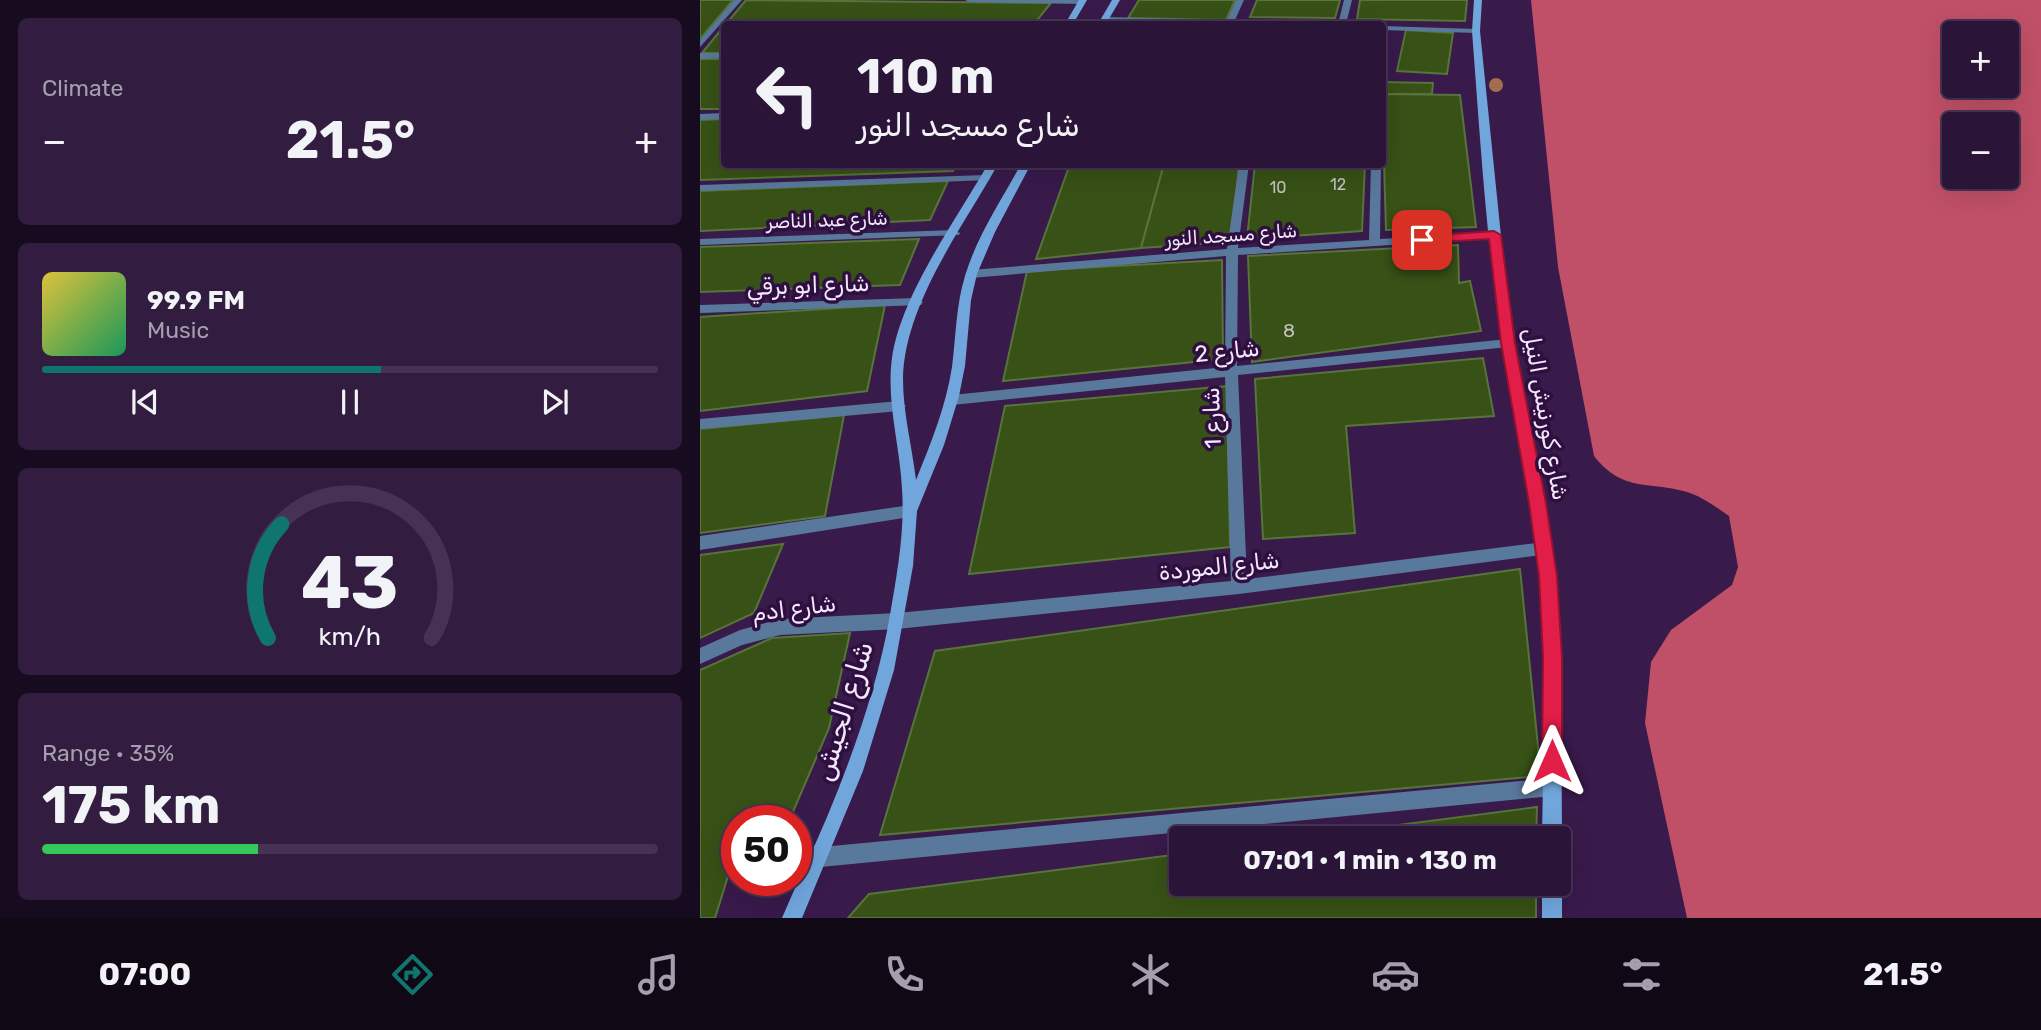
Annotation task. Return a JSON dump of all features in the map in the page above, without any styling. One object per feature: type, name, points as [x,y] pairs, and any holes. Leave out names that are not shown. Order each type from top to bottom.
[{"type":"main road","points":[[1104,21],[1116,0]]},
{"type":"main road","name":"شارع كورنيش النيل","points":[[1478,0],[1476,31],[1494,235],[1508,343],[1545,549],[1552,626],[1552,826]]},
{"type":"main road","points":[[1071,21],[1082,1]]},
{"type":"main road","name":"شارع الجيش","points":[[792,918],[821,857],[857,768],[882,689],[897,621],[910,511],[897,370],[904,335],[917,302],[991,168]]},
{"type":"main road","name":"شارع الجيش","points":[[910,511],[952,400],[960,355],[963,303],[971,274],[979,253],[1024,168]]},
{"type":"main road","points":[[1552,896],[1552,918]]},
{"type":"street","points":[[700,45],[738,0]]},
{"type":"street","points":[[969,0],[1082,1]]},
{"type":"street","points":[[1231,21],[1240,0]]},
{"type":"street","points":[[1343,21],[1348,0]]},
{"type":"street","points":[[1386,28],[1476,31]]},
{"type":"street","points":[[700,56],[721,56]]},
{"type":"street","points":[[700,117],[721,116]]},
{"type":"street","name":"شارع 1","points":[[1239,587],[1231,371],[1232,252],[1243,168]]},
{"type":"street","points":[[1374,243],[1376,168]]},
{"type":"street","points":[[700,188],[985,178]]},
{"type":"street","name":"شارع عبد الناصر","points":[[700,242],[955,233]]},
{"type":"street","name":"شارع مسجد النور","points":[[971,274],[1232,252],[1494,235]]},
{"type":"street","name":"شارع ابو برقي","points":[[700,309],[917,302]]},
{"type":"street","name":"شارع 2","points":[[952,400],[1508,343]]},
{"type":"street","points":[[700,424],[899,406]]},
{"type":"street","points":[[700,542],[910,511]]},
{"type":"street","name":"شارع الموردة","points":[[897,621],[1239,587],[1545,549]]},
{"type":"street","name":"شارع ادم","points":[[700,656],[740,638],[780,627],[897,621]]},
{"type":"street","points":[[821,857],[1552,787]]},
{"type":"shaded area","points":[[1531,0],[2041,0],[2041,918],[1687,918],[1645,723],[1651,662],[1671,630],[1732,585],[1738,567],[1729,516],[1690,493],[1627,481],[1605,468],[1594,456],[1558,267]]},
{"type":"building","points":[[700,0],[733,0],[700,39]]},
{"type":"building","points":[[746,0],[1051,3],[1036,21],[728,21]]},
{"type":"building","points":[[1139,0],[1235,0],[1226,20],[1128,18]]},
{"type":"building","points":[[1257,0],[1340,0],[1335,18],[1250,17]]},
{"type":"building","points":[[1360,0],[1467,0],[1465,21],[1357,19]]},
{"type":"building","points":[[721,30],[721,53],[702,53]]},
{"type":"building","points":[[1406,30],[1453,33],[1447,74],[1397,71]]},
{"type":"building","points":[[700,59],[721,59],[721,109],[700,109]]},
{"type":"building","points":[[1386,82],[1433,83],[1432,94],[1386,94]]},
{"type":"building","points":[[1386,94],[1460,95],[1476,227],[1386,230]]},
{"type":"building","points":[[721,119],[721,168],[955,168],[953,171],[700,180],[700,120]]},
{"type":"building","points":[[1069,168],[1163,168],[1141,248],[1036,259]]},
{"type":"building","points":[[1163,168],[1239,168],[1232,242],[1141,248]]},
{"type":"building","points":[[1255,168],[1365,168],[1362,231],[1247,239]]},
{"type":"building","points":[[948,181],[930,220],[700,231],[700,191]]},
{"type":"building","points":[[919,239],[900,285],[700,292],[700,247]]},
{"type":"building","points":[[1458,245],[1459,283],[1470,281],[1481,331],[1252,362],[1248,256]]},
{"type":"building","points":[[1222,260],[1223,359],[1003,381],[1027,271]]},
{"type":"building","points":[[885,305],[867,391],[700,411],[700,317]]},
{"type":"building","points":[[1483,358],[1494,416],[1346,426],[1355,533],[1263,539],[1255,379]]},
{"type":"building","points":[[1227,386],[1230,547],[969,574],[1005,406]]},
{"type":"building","points":[[844,415],[825,516],[700,533],[700,429]]},
{"type":"building","points":[[783,544],[754,613],[700,638],[700,555]]},
{"type":"building","points":[[1520,569],[1541,776],[880,835],[935,651]]},
{"type":"building","points":[[850,633],[829,728],[796,805],[721,805],[722,896],[715,918],[700,918],[700,670],[772,638]]},
{"type":"building","points":[[1537,807],[1536,826],[1391,826]]},
{"type":"building","points":[[1169,856],[1169,896],[1536,896],[1536,918],[848,918],[869,894]]},
{"type":"route","points":[[1422,240],[1494,235],[1508,343],[1538,503],[1548,576],[1552,658],[1552,761]]}]
